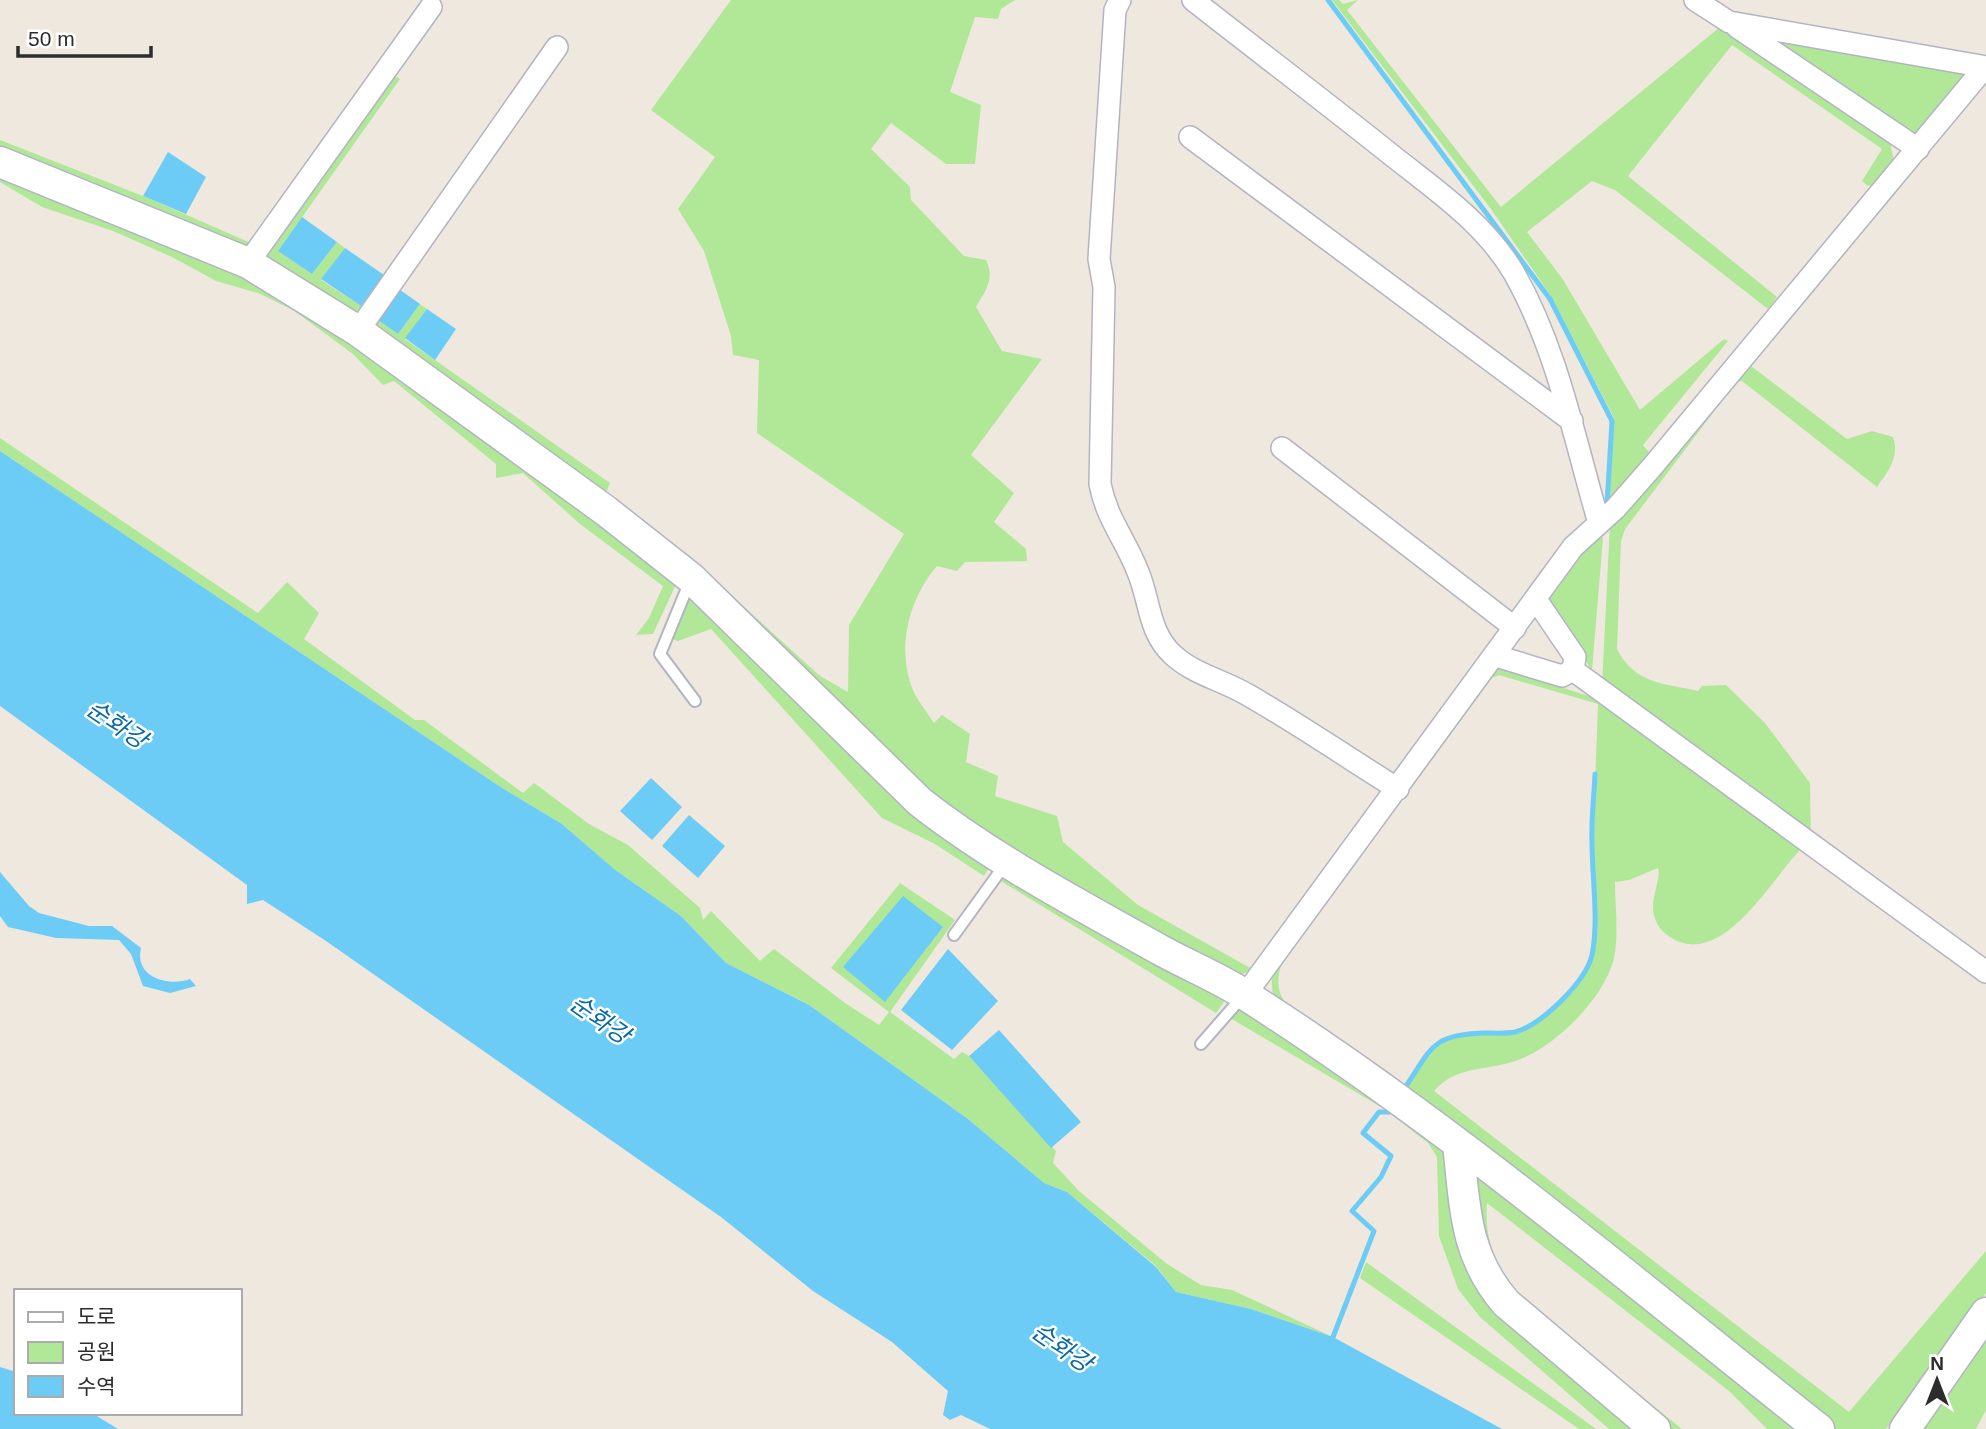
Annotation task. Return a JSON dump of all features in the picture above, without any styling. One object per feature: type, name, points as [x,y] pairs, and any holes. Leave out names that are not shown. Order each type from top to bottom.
[{"type":"street","points":[[1120,0],[1115,10],[1099,259],[1104,286],[1100,484],[1105,510],[1140,575],[1157,636],[1172,654],[1204,677],[1240,690],[1291,720],[1398,789]]},
{"type":"street","points":[[1193,0],[1441,195],[1493,242],[1513,272],[1540,324],[1572,421],[1599,523]]},
{"type":"street","points":[[1245,995],[1496,656],[1573,547],[1652,467],[1986,67],[1725,12],[1695,0]]},
{"type":"street","points":[[248,263],[431,7]]},
{"type":"street","points":[[1725,12],[1918,149]]},
{"type":"street","points":[[358,331],[557,47]]},
{"type":"street","points":[[1190,137],[1572,421]]},
{"type":"street","points":[[0,162],[248,263],[358,331],[595,503],[691,578],[920,802],[953,828],[1245,995],[1402,1101],[1819,1429]]},
{"type":"street","points":[[1282,448],[1515,628]]},
{"type":"street","points":[[1536,601],[1575,657],[1573,670]]},
{"type":"street","points":[[1496,656],[1562,676],[1573,670]]},
{"type":"street","points":[[1573,670],[1986,972]]},
{"type":"street","points":[[1458,1144],[1473,1250],[1490,1285],[1506,1303],[1655,1429]]},
{"type":"street","points":[[1905,1429],[1986,1313]]},
{"type":"lane","points":[[691,578],[660,654],[695,701]]},
{"type":"lane","points":[[954,935],[1008,861]]},
{"type":"lane","points":[[1201,1044],[1245,995]]},
{"type":"green space","points":[[731,0],[1015,0],[1001,9],[998,19],[975,17],[950,92],[981,105],[975,164],[946,164],[891,123],[871,149],[910,187],[911,200],[964,256],[986,260],[989,279],[976,307],[1002,351],[1042,359],[971,455],[1014,493],[994,522],[1026,549],[1027,561],[965,562],[957,571],[937,566],[913,607],[906,638],[907,670],[915,695],[934,723],[942,715],[970,734],[966,762],[998,776],[995,796],[1057,816],[1063,842],[1138,905],[1252,969],[1239,976],[1111,907],[960,816],[920,787],[716,587],[720,585],[820,676],[848,692],[849,625],[904,534],[757,433],[759,360],[733,355],[731,336],[704,251],[678,209],[715,157],[651,110]]},
{"type":"green space","points":[[1332,0],[1339,0],[1343,4],[1358,0],[1347,10],[1501,207],[1720,27],[1889,138],[1894,161],[1875,184],[1868,186],[1862,181],[1882,149],[1732,45],[1628,176],[1777,297],[1768,309],[1615,190],[1592,181],[1527,232],[1562,278],[1640,410],[1724,339],[1728,341],[1643,445],[1649,452],[1609,500],[1614,418],[1551,296],[1491,209]]},
{"type":"green space","points":[[1766,34],[1963,70],[1964,75],[1914,138]]},
{"type":"green space","points":[[391,73],[400,79],[278,251],[312,274],[337,242],[345,248],[321,280],[361,306],[353,315],[262,258]]},
{"type":"green space","points":[[0,140],[143,196],[251,243],[247,249],[0,148]]},
{"type":"green space","points":[[1913,162],[1918,166],[1751,366],[1847,439],[1872,431],[1893,437],[1894,457],[1877,487],[1742,381],[1737,381],[1625,529],[1621,541],[1617,649],[1624,661],[1641,676],[1662,683],[1698,691],[1702,686],[1726,685],[1765,723],[1810,783],[1811,839],[1602,685],[1610,523]]},
{"type":"green space","points":[[0,171],[261,278],[678,580],[653,634],[636,635],[649,618],[663,586],[580,524],[523,473],[496,478],[496,464],[394,381],[383,385],[353,354],[293,310],[258,293],[216,281],[172,257],[113,231],[42,207],[0,182]]},
{"type":"green space","points":[[420,304],[427,309],[405,339],[610,483],[605,495],[371,323],[375,318],[398,334]]},
{"type":"green space","points":[[0,438],[258,613],[287,582],[319,613],[304,639],[415,720],[424,720],[523,793],[534,783],[589,824],[628,845],[700,908],[703,920],[711,911],[760,961],[774,949],[845,1003],[879,1025],[889,1012],[831,968],[900,883],[955,920],[890,1012],[954,1059],[962,1052],[969,1056],[1056,1151],[1053,1163],[1079,1191],[1167,1264],[1201,1285],[1232,1290],[1333,1337],[1251,1309],[1176,1292],[1156,1266],[1067,1192],[1044,1183],[968,1119],[809,1005],[726,963],[681,916],[614,869],[562,824],[499,786],[0,451]]},
{"type":"green space","points":[[1597,536],[1603,538],[1592,670],[1561,627],[1550,600],[1554,583],[1560,574]]},
{"type":"green space","points":[[692,591],[990,866],[984,876],[935,844],[882,818],[711,629],[678,641],[672,639]]},
{"type":"green space","points":[[1500,668],[1598,699],[1802,848],[1734,926],[1717,938],[1700,944],[1676,940],[1665,934],[1658,925],[1654,917],[1653,901],[1658,868],[1629,880],[1615,882],[1617,930],[1614,958],[1609,974],[1588,1006],[1575,1021],[1544,1047],[1512,1062],[1470,1070],[1451,1077],[1434,1091],[1849,1412],[1986,1251],[1986,1293],[1935,1367],[1886,1429],[1834,1429],[1273,1000],[1271,968],[1353,857],[1358,861],[1282,963],[1279,990],[1283,999],[1308,1022],[1379,1066],[1406,1088],[1425,1056],[1442,1042],[1470,1035],[1516,1033],[1560,1002],[1585,974],[1593,956],[1595,938],[1593,839],[1598,704],[1499,675],[1492,678],[1412,787],[1411,778],[1492,670]]},
{"type":"green space","points":[[1009,873],[1226,999],[1216,1013],[1001,881]]},
{"type":"green space","points":[[1241,1008],[1392,1103],[1386,1110],[1230,1018]]},
{"type":"green space","points":[[1399,1108],[1444,1148],[1449,1168],[1452,1224],[1464,1263],[1634,1429],[1609,1429],[1480,1317],[1458,1289],[1439,1236],[1437,1157],[1428,1143],[1392,1115]]},
{"type":"green space","points":[[1470,1171],[1802,1429],[1767,1429],[1729,1391],[1487,1203],[1487,1227],[1492,1250],[1514,1292],[1682,1429],[1665,1429],[1498,1287]]},
{"type":"green space","points":[[1366,1262],[1596,1429],[1579,1429],[1360,1278]]},
{"type":"green space","points":[[1986,1332],[1986,1410],[1976,1429],[1919,1429]]},
{"type":"water","points":[[168,152],[206,177],[186,214],[143,196]]},
{"type":"water","points":[[302,217],[337,242],[312,274],[278,251]]},
{"type":"water","points":[[345,248],[384,275],[361,306],[321,279]]},
{"type":"water","points":[[396,287],[420,304],[398,334],[375,318]]},
{"type":"water","points":[[427,309],[456,329],[435,360],[405,338]]},
{"type":"water","name":"순화강","points":[[0,451],[499,786],[562,824],[614,869],[681,916],[726,963],[809,1005],[968,1119],[1044,1183],[1067,1192],[1156,1267],[1176,1292],[1251,1309],[1333,1337],[1502,1429],[990,1429],[961,1415],[950,1420],[943,1415],[948,1391],[892,1342],[813,1291],[721,1217],[326,941],[263,900],[247,904],[247,885],[0,706]]},
{"type":"water","points":[[651,778],[682,807],[652,840],[620,811]]},
{"type":"water","points":[[689,815],[725,846],[698,878],[662,846]]},
{"type":"water","points":[[0,872],[29,906],[39,913],[89,926],[112,926],[141,948],[140,958],[148,973],[172,982],[190,979],[196,986],[170,993],[143,986],[131,954],[119,940],[56,938],[8,927],[0,916]]},
{"type":"water","points":[[903,896],[943,927],[885,1002],[843,967]]},
{"type":"water","points":[[948,949],[998,1001],[952,1050],[901,1010]]},
{"type":"water","points":[[999,1030],[1081,1122],[1051,1148],[969,1056]]},
{"type":"water","points":[[0,1367],[14,1371],[14,1415],[95,1415],[118,1429],[0,1429]]},
{"type":"waterway","points":[[1328,0],[1550,299],[1612,421],[1607,505]]},
{"type":"waterway","points":[[1406,1086],[1428,1053],[1443,1041],[1466,1034],[1511,1033],[1526,1028],[1561,1001],[1581,977],[1592,955],[1595,928],[1592,834],[1595,774]]},
{"type":"waterway","points":[[1333,1337],[1374,1231],[1352,1211],[1381,1177],[1391,1156],[1363,1133],[1379,1112],[1390,1112],[1393,1108]]}]
